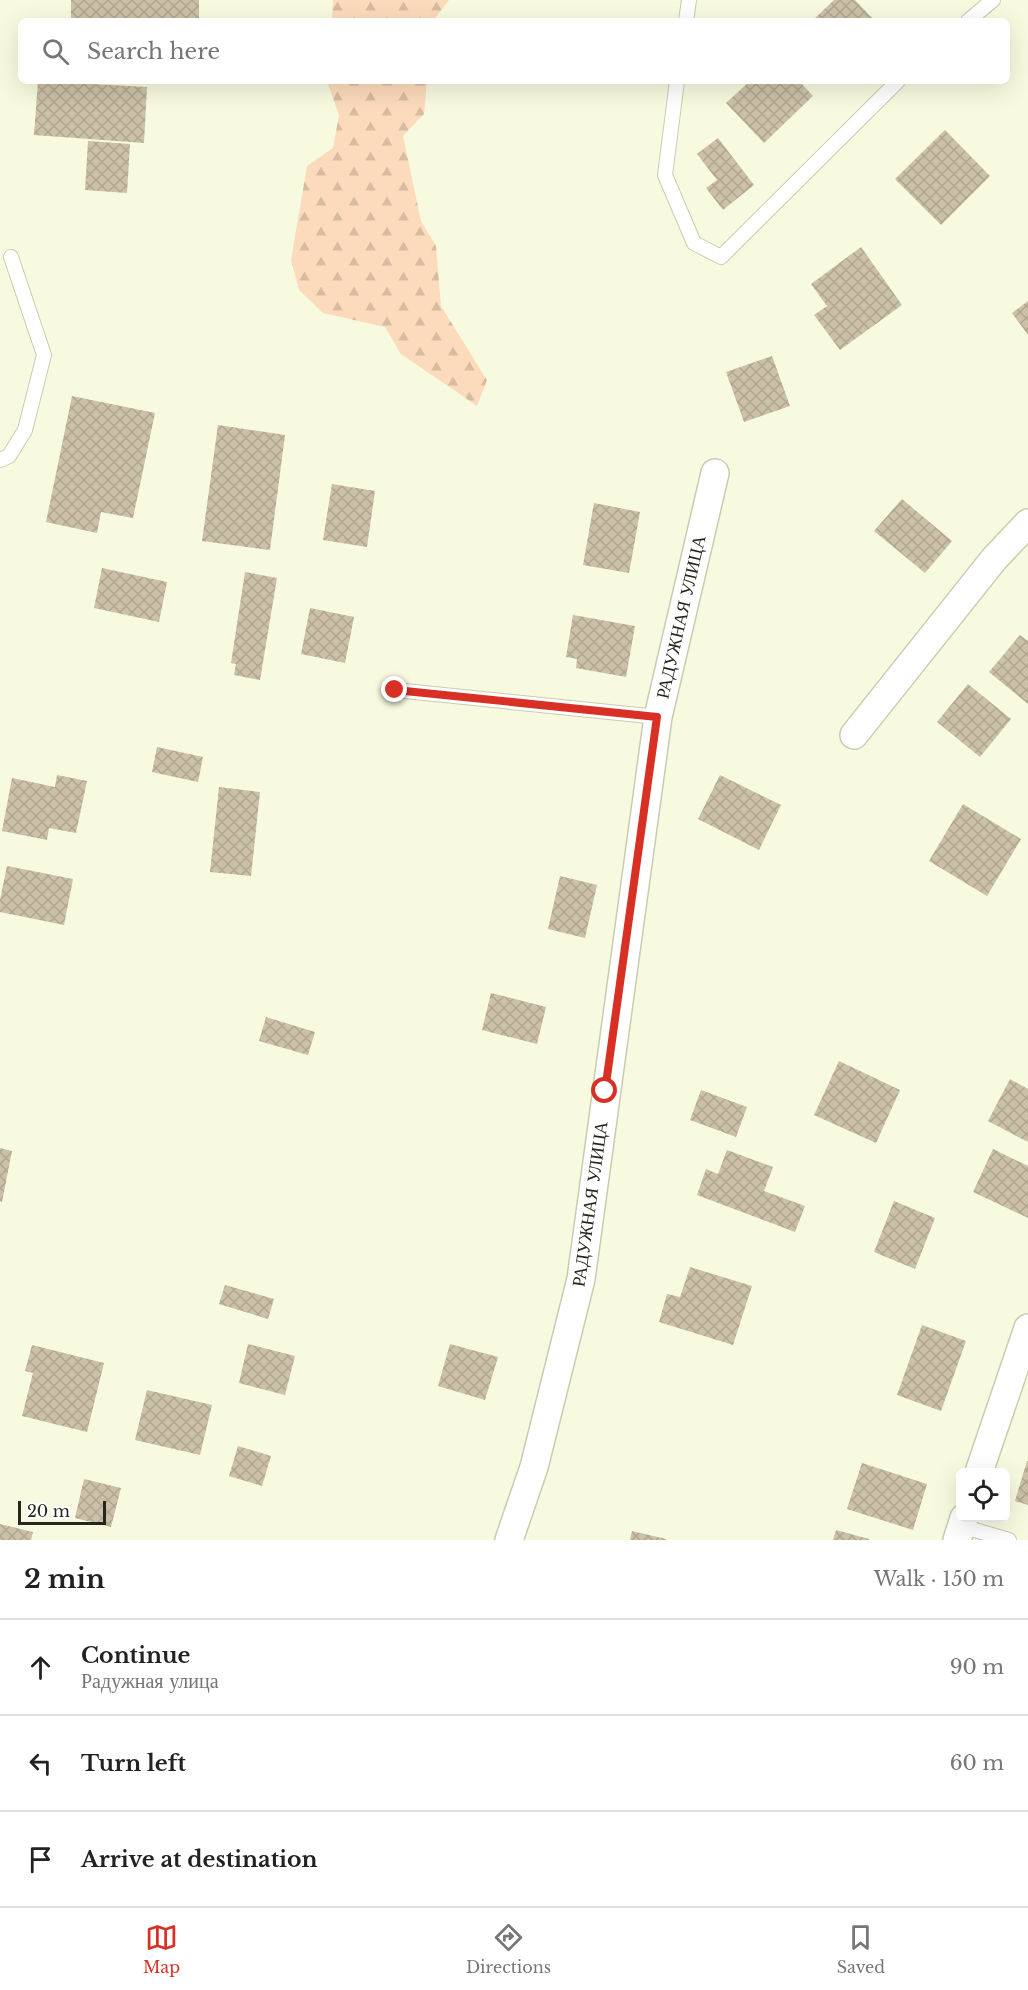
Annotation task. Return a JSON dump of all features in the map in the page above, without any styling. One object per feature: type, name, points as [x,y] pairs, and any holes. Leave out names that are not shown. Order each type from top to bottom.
[{"type":"street","name":"РАДУЖНАЯ УЛИЦА","points":[[509,1540],[534,1467],[581,1279],[657,717],[715,473]]},
{"type":"street","points":[[854,735],[994,559],[1028,523]]},
{"type":"street","points":[[981,1468],[1028,1328]]},
{"type":"lane","points":[[686,18],[689,0]]},
{"type":"lane","points":[[972,18],[993,0]]},
{"type":"lane","points":[[677,84],[665,175],[694,243],[721,257],[895,84]]},
{"type":"lane","points":[[0,460],[9,456],[25,430],[44,355],[11,257]]},
{"type":"lane","points":[[395,690],[657,717]]},
{"type":"lane","points":[[961,1528],[1009,1540]]},
{"type":"green space","points":[[333,0],[449,0],[435,18],[332,18]]},
{"type":"green space","points":[[328,84],[427,84],[424,114],[403,136],[421,221],[436,246],[441,306],[487,380],[477,406],[401,354],[385,327],[323,313],[299,290],[291,260],[307,166],[333,148],[339,115]]},
{"type":"building","points":[[71,0],[199,0],[199,18],[71,18]]},
{"type":"building","points":[[834,0],[855,0],[872,18],[815,18]]},
{"type":"building","points":[[38,84],[147,87],[144,143],[34,135]]},
{"type":"building","points":[[747,84],[802,84],[813,96],[764,143],[726,103]]},
{"type":"building","points":[[945,130],[990,176],[941,225],[895,179]]},
{"type":"building","points":[[718,138],[754,185],[723,210],[706,188],[717,180],[697,154]]},
{"type":"building","points":[[88,141],[130,144],[127,193],[85,190]]},
{"type":"building","points":[[861,247],[902,305],[840,350],[814,315],[827,306],[811,284]]},
{"type":"building","points":[[1028,301],[1028,335],[1012,313]]},
{"type":"building","points":[[772,356],[790,406],[744,422],[726,372]]},
{"type":"building","points":[[72,396],[155,413],[133,518],[101,512],[97,533],[46,522]]},
{"type":"building","points":[[218,425],[285,435],[270,550],[202,541]]},
{"type":"building","points":[[332,484],[375,491],[367,547],[323,540]]},
{"type":"building","points":[[902,499],[952,541],[925,573],[874,531]]},
{"type":"building","points":[[594,503],[640,512],[629,573],[583,565]]},
{"type":"building","points":[[102,568],[167,582],[159,622],[94,608]]},
{"type":"building","points":[[245,572],[277,578],[260,680],[234,675],[236,664],[231,663]]},
{"type":"building","points":[[310,608],[354,617],[345,663],[301,654]]},
{"type":"building","points":[[573,615],[635,626],[626,677],[576,668],[577,659],[566,657]]},
{"type":"building","points":[[1020,635],[1028,641],[1028,704],[989,672]]},
{"type":"building","points":[[968,684],[1011,719],[980,757],[937,722]]},
{"type":"building","points":[[157,747],[203,757],[198,782],[152,772]]},
{"type":"building","points":[[57,775],[87,781],[76,833],[49,828],[47,840],[2,831],[12,778],[55,787]]},
{"type":"building","points":[[720,775],[781,805],[759,850],[698,819]]},
{"type":"building","points":[[219,787],[260,792],[251,876],[210,872]]},
{"type":"building","points":[[963,804],[1021,839],[987,896],[929,861]]},
{"type":"building","points":[[7,866],[73,879],[64,925],[0,912],[0,900]]},
{"type":"building","points":[[560,876],[597,885],[585,938],[548,929]]},
{"type":"building","points":[[491,993],[546,1007],[537,1044],[482,1030]]},
{"type":"building","points":[[266,1017],[315,1032],[308,1055],[259,1041]]},
{"type":"building","points":[[839,1061],[900,1090],[876,1143],[814,1115]]},
{"type":"building","points":[[1010,1079],[1028,1089],[1028,1142],[988,1121]]},
{"type":"building","points":[[701,1090],[747,1107],[736,1137],[690,1120]]},
{"type":"building","points":[[0,1148],[12,1151],[2,1202],[0,1201]]},
{"type":"building","points":[[993,1149],[1028,1166],[1028,1218],[973,1192]]},
{"type":"building","points":[[727,1150],[773,1167],[764,1191],[805,1206],[795,1232],[697,1195],[706,1169],[718,1174]]},
{"type":"building","points":[[894,1201],[935,1218],[915,1269],[874,1252]]},
{"type":"building","points":[[690,1267],[752,1286],[733,1345],[659,1322],[667,1294],[680,1297]]},
{"type":"building","points":[[225,1285],[274,1299],[268,1319],[219,1304]]},
{"type":"building","points":[[922,1325],[966,1341],[941,1411],[897,1395]]},
{"type":"building","points":[[248,1344],[295,1356],[285,1395],[239,1383]]},
{"type":"building","points":[[450,1344],[498,1357],[485,1400],[438,1386]]},
{"type":"building","points":[[32,1345],[104,1363],[87,1432],[22,1416],[33,1373],[25,1371]]},
{"type":"building","points":[[147,1390],[212,1405],[200,1455],[135,1440]]},
{"type":"building","points":[[238,1446],[271,1456],[262,1486],[229,1476]]},
{"type":"building","points":[[1028,1461],[1028,1505],[1015,1501]]},
{"type":"building","points":[[862,1463],[927,1484],[913,1530],[847,1509]]},
{"type":"building","points":[[84,1479],[121,1488],[111,1527],[75,1518]]},
{"type":"building","points":[[0,1524],[33,1532],[31,1540],[0,1540]]},
{"type":"building","points":[[836,1530],[869,1539],[869,1540],[833,1540]]},
{"type":"building","points":[[632,1531],[666,1539],[666,1540],[630,1540]]},
{"type":"route","points":[[395,690],[657,717],[605,1091]]}]
